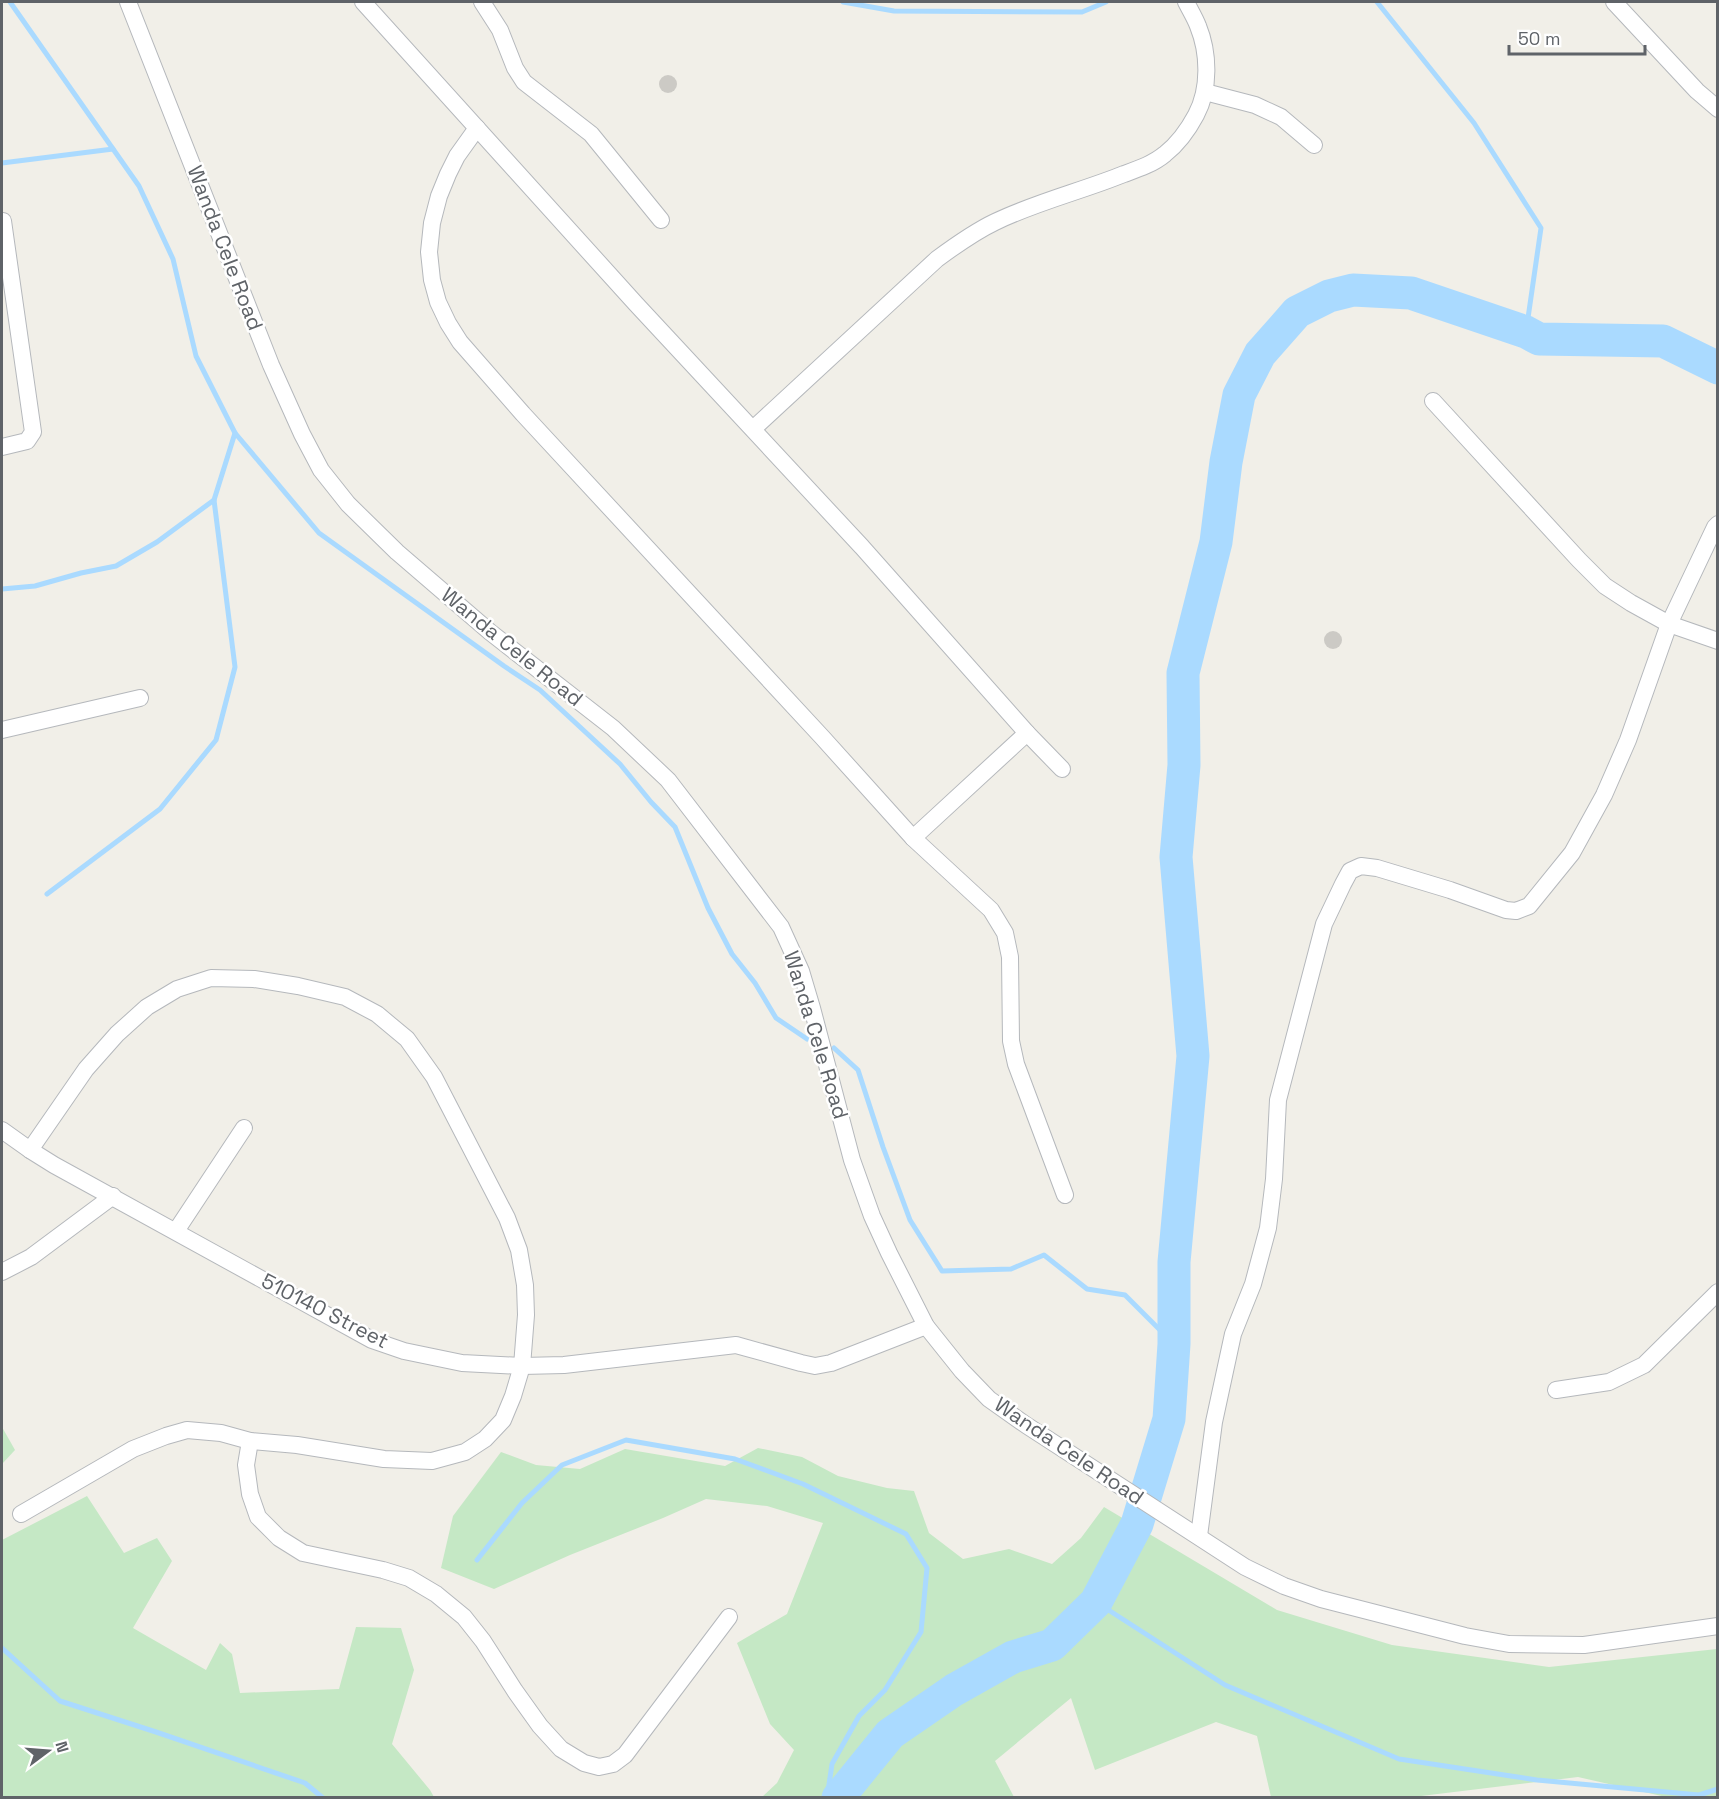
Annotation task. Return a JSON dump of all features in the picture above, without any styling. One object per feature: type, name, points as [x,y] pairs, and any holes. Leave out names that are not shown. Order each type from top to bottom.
[{"type":"street","name":"Wanda Cele Road","points":[[128,2],[272,365],[302,434],[321,470],[348,504],[397,552],[490,632],[613,728],[668,780],[781,927],[801,970],[852,1160],[889,1253],[926,1326],[962,1371],[989,1399],[1245,1567],[1284,1586],[1321,1599],[1465,1636],[1509,1644],[1584,1645],[1718,1626]]},
{"type":"street","points":[[363,2],[1062,769]]},
{"type":"street","points":[[482,2],[500,30],[515,68],[524,82],[591,134],[661,220]]},
{"type":"street","points":[[753,429],[928,267],[962,240],[996,221],[1143,167],[1163,156],[1176,144],[1188,130],[1199,110],[1205,92],[1204,48],[1198,26],[1186,2]]},
{"type":"street","points":[[1614,2],[1697,91],[1718,109]]},
{"type":"street","points":[[1205,92],[1255,105],[1275,114],[1292,124],[1314,145]]},
{"type":"street","points":[[477,128],[457,156],[448,174],[432,223],[429,252],[432,280],[438,302],[448,323],[460,342],[523,414],[913,838],[991,910],[1005,933],[1010,957],[1011,1041],[1016,1064],[1065,1195]]},
{"type":"street","points":[[2,447],[27,441],[33,432],[3,221]]},
{"type":"street","points":[[1433,400],[1605,586],[1669,624],[1718,641]]},
{"type":"street","points":[[1199,1536],[1214,1422],[1233,1334],[1253,1284],[1268,1228],[1274,1179],[1278,1100],[1324,924],[1343,884],[1350,871],[1361,866],[1377,868],[1450,890],[1506,910],[1516,911],[1529,906],[1572,853],[1604,795],[1628,740],[1669,624],[1714,527],[1718,524]]},
{"type":"street","points":[[2,730],[140,698]]},
{"type":"street","points":[[913,838],[1027,733]]},
{"type":"street","points":[[21,1514],[133,1449],[187,1430],[221,1433],[250,1441],[297,1445],[384,1459],[432,1461],[465,1452],[485,1439],[503,1420],[522,1366],[526,1315],[525,1285],[519,1250],[507,1218],[434,1077],[407,1039],[377,1014],[345,997],[254,979],[211,978],[177,989],[147,1007],[117,1034],[86,1069],[30,1150]]},
{"type":"street","points":[[176,1231],[244,1128]]},
{"type":"street","name":"510140 Street","points":[[2,1130],[30,1150],[372,1340],[404,1351],[462,1363],[522,1366],[564,1365],[736,1345],[815,1366],[831,1363],[926,1326]]},
{"type":"street","points":[[2,1272],[31,1257],[113,1196]]},
{"type":"street","points":[[1556,1390],[1609,1382],[1644,1365],[1718,1292]]},
{"type":"street","points":[[250,1441],[246,1465],[250,1494],[258,1517],[279,1538],[303,1553],[383,1570],[409,1578],[436,1594],[464,1617],[483,1641],[540,1726],[561,1749],[584,1763],[599,1767],[613,1764],[625,1755],[729,1617]]},
{"type":"green space","points":[[2,1427],[15,1450],[2,1464]]},
{"type":"green space","points":[[758,1448],[802,1457],[838,1476],[887,1488],[914,1491],[929,1533],[963,1559],[1009,1549],[1052,1564],[1081,1538],[1104,1507],[1277,1610],[1392,1645],[1549,1667],[1717,1649],[1717,1797],[1666,1797],[1578,1777],[1413,1797],[1271,1797],[1257,1736],[1216,1722],[1095,1770],[1071,1698],[995,1761],[1014,1797],[762,1797],[777,1783],[794,1750],[770,1724],[737,1643],[787,1614],[823,1523],[767,1506],[706,1499],[494,1589],[441,1568],[453,1516],[501,1452],[536,1465],[580,1469],[625,1449],[725,1466]]},
{"type":"green space","points":[[87,1496],[124,1553],[157,1538],[172,1561],[133,1628],[206,1670],[220,1643],[232,1654],[240,1693],[339,1689],[356,1627],[401,1628],[414,1670],[392,1744],[434,1797],[2,1797],[2,1540]]},
{"type":"building","points":[[668,75],[674,78],[677,84],[674,90],[668,93],[662,90],[659,84],[662,78]]},
{"type":"building","points":[[1333,631],[1339,634],[1342,640],[1339,646],[1333,649],[1327,646],[1324,640],[1327,634]]},
{"type":"waterway","points":[[10,2],[139,186],[173,259],[196,356],[235,433],[319,533],[540,690],[620,764],[675,827],[708,908],[732,954],[755,983],[776,1018],[807,1039]]},
{"type":"waterway","points":[[843,2],[894,11],[1082,12],[1106,2]]},
{"type":"waterway","points":[[1377,2],[1474,123],[1541,228],[1526,332]]},
{"type":"waterway","points":[[2,163],[113,149]]},
{"type":"waterway","points":[[838,1798],[890,1734],[954,1690],[1013,1657],[1052,1645],[1096,1602],[1137,1524],[1169,1419],[1174,1344],[1174,1262],[1193,1056],[1176,857],[1184,765],[1183,673],[1216,542],[1226,462],[1239,395],[1260,354],[1297,312],[1329,296],[1353,290],[1411,293],[1526,332],[1539,339],[1663,341],[1718,368]]},
{"type":"waterway","points":[[47,894],[160,809],[216,740],[235,667],[214,500],[235,433]]},
{"type":"waterway","points":[[2,589],[35,586],[116,566],[157,542],[214,500]]},
{"type":"waterway","points":[[834,1048],[858,1070],[910,1220],[942,1271],[1011,1269],[1044,1255],[1087,1289],[1125,1295],[1174,1344]]},
{"type":"waterway","points":[[477,1560],[522,1503],[562,1465],[626,1440],[735,1459],[803,1484],[906,1534],[927,1568],[921,1632],[885,1690],[859,1716],[832,1764],[827,1798]]},
{"type":"waterway","points":[[1096,1602],[1225,1685],[1399,1759],[1537,1780],[1699,1795],[1718,1789]]},
{"type":"waterway","points":[[2,1648],[60,1701],[305,1783],[323,1798]]}]
